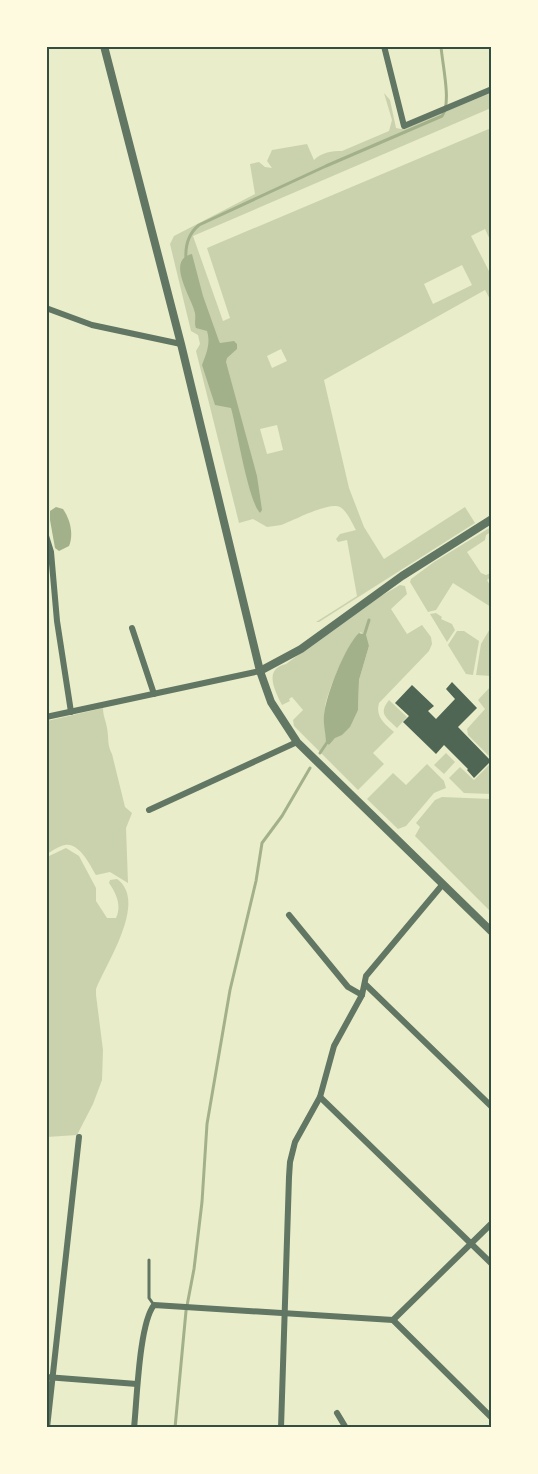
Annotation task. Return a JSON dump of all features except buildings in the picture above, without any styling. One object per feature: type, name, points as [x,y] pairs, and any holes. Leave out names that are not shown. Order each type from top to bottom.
[{"type":"street","points":[[104,46],[181,344],[260,671],[271,702],[297,742],[492,932]]},
{"type":"street","points":[[384,46],[404,126],[492,89]]},
{"type":"street","points":[[46,308],[92,326],[181,344]]},
{"type":"street","points":[[46,717],[260,671],[301,649],[402,576],[492,519]]},
{"type":"street","points":[[46,536],[51,552],[57,621],[71,712]]},
{"type":"street","points":[[132,628],[154,694]]},
{"type":"street","points":[[149,810],[297,742]]},
{"type":"street","points":[[281,1428],[290,1162],[296,1142],[320,1097],[326,1068],[334,1046],[362,995],[366,976],[443,884]]},
{"type":"street","points":[[289,915],[348,987],[362,995]]},
{"type":"street","points":[[365,984],[492,1107]]},
{"type":"street","points":[[320,1097],[492,1264]]},
{"type":"street","points":[[48,1428],[50,1377],[79,1137]]},
{"type":"street","points":[[393,1320],[492,1223]]},
{"type":"street","points":[[134,1428],[138,1396],[137,1384],[146,1320],[154,1305],[393,1320],[492,1418]]},
{"type":"street","points":[[50,1377],[137,1384]]},
{"type":"street","points":[[337,1413],[346,1428]]},
{"type":"lane","points":[[149,1260],[149,1298],[154,1305]]},
{"type":"shaded area","points":[[384,93],[390,100],[396,128],[401,129],[491,93],[491,108],[193,236],[223,321],[230,318],[207,248],[491,128],[491,242],[485,229],[471,236],[491,275],[491,301],[485,290],[324,380],[349,488],[364,527],[384,559],[465,507],[475,523],[316,622],[357,596],[347,540],[338,542],[336,539],[340,534],[356,530],[345,511],[335,506],[320,509],[279,525],[267,527],[253,519],[239,523],[196,351],[200,344],[198,335],[191,331],[170,244],[174,236],[255,194],[250,164],[259,162],[265,167],[272,168],[267,161],[272,150],[307,144],[314,160],[324,154],[342,151],[389,131],[392,120]],"holes":[[[462,265],[472,285],[433,304],[424,284]],[[281,349],[287,361],[272,368],[267,356]],[[277,425],[283,450],[267,454],[260,429]]]},
{"type":"shaded area","points":[[192,254],[203,296],[220,343],[234,341],[237,344],[237,349],[227,358],[226,362],[257,476],[262,510],[260,513],[247,480],[231,408],[215,405],[202,365],[208,345],[207,331],[196,328],[195,313],[180,271],[184,258]]},
{"type":"shaded area","points":[[56,507],[63,509],[71,532],[69,546],[59,551],[55,548],[50,520],[50,511]]},
{"type":"shaded area","points":[[491,527],[491,532],[486,535],[485,540],[467,552],[481,573],[486,575],[491,573],[491,577],[487,580],[491,587],[491,607],[453,583],[436,610],[428,612],[410,582],[411,579]]},
{"type":"shaded area","points":[[400,585],[405,586],[407,594],[391,609],[407,634],[422,625],[431,637],[432,644],[429,651],[379,703],[380,716],[394,732],[373,753],[384,764],[358,790],[294,726],[293,720],[303,710],[292,697],[290,701],[282,705],[274,687],[273,675],[279,667],[367,604]],"holes":[[[361,632],[369,646],[359,680],[358,710],[329,745],[327,744],[324,712],[334,679],[345,655]]]},
{"type":"shaded area","points":[[436,613],[442,617],[441,619],[452,624],[455,630],[447,642],[430,614]]},
{"type":"shaded area","points":[[491,627],[491,676],[476,675],[481,644]]},
{"type":"shaded area","points":[[457,631],[464,631],[479,641],[473,675],[466,674],[448,645]]},
{"type":"shaded area","points":[[359,633],[366,635],[369,646],[359,680],[358,710],[350,727],[329,745],[326,743],[324,718],[328,696],[342,659]]},
{"type":"shaded area","points":[[491,686],[491,758],[468,735],[467,729],[485,709],[478,700]]},
{"type":"shaded area","points":[[389,700],[407,717],[397,728],[384,712]]},
{"type":"shaded area","points":[[103,708],[109,748],[125,807],[132,813],[126,828],[128,883],[110,872],[96,875],[84,855],[70,845],[60,846],[47,854],[47,721]]},
{"type":"shaded area","points":[[446,753],[455,762],[444,774],[434,765]]},
{"type":"shaded area","points":[[427,764],[444,781],[446,788],[434,793],[406,826],[398,829],[367,799],[393,773],[406,785]]},
{"type":"shaded area","points":[[490,764],[491,794],[464,793],[449,778],[460,767],[474,780]]},
{"type":"shaded area","points":[[442,797],[491,799],[491,912],[415,836],[420,827],[416,823],[435,800]]},
{"type":"shaded area","points":[[66,848],[79,856],[96,888],[96,901],[107,918],[116,918],[118,913],[116,895],[109,883],[110,880],[117,879],[125,889],[128,902],[122,932],[96,989],[103,1050],[102,1080],[77,1135],[47,1137],[47,857]]},
{"type":"waterway","points":[[186,259],[188,240],[199,225],[326,166],[442,116],[445,110],[446,93],[441,46]]},
{"type":"waterway","points":[[364,636],[369,620]]},
{"type":"waterway","points":[[320,753],[328,741]]},
{"type":"waterway","points":[[175,1428],[186,1311],[194,1269],[202,1202],[207,1124],[230,990],[256,881],[262,843],[282,816],[310,768]]}]
